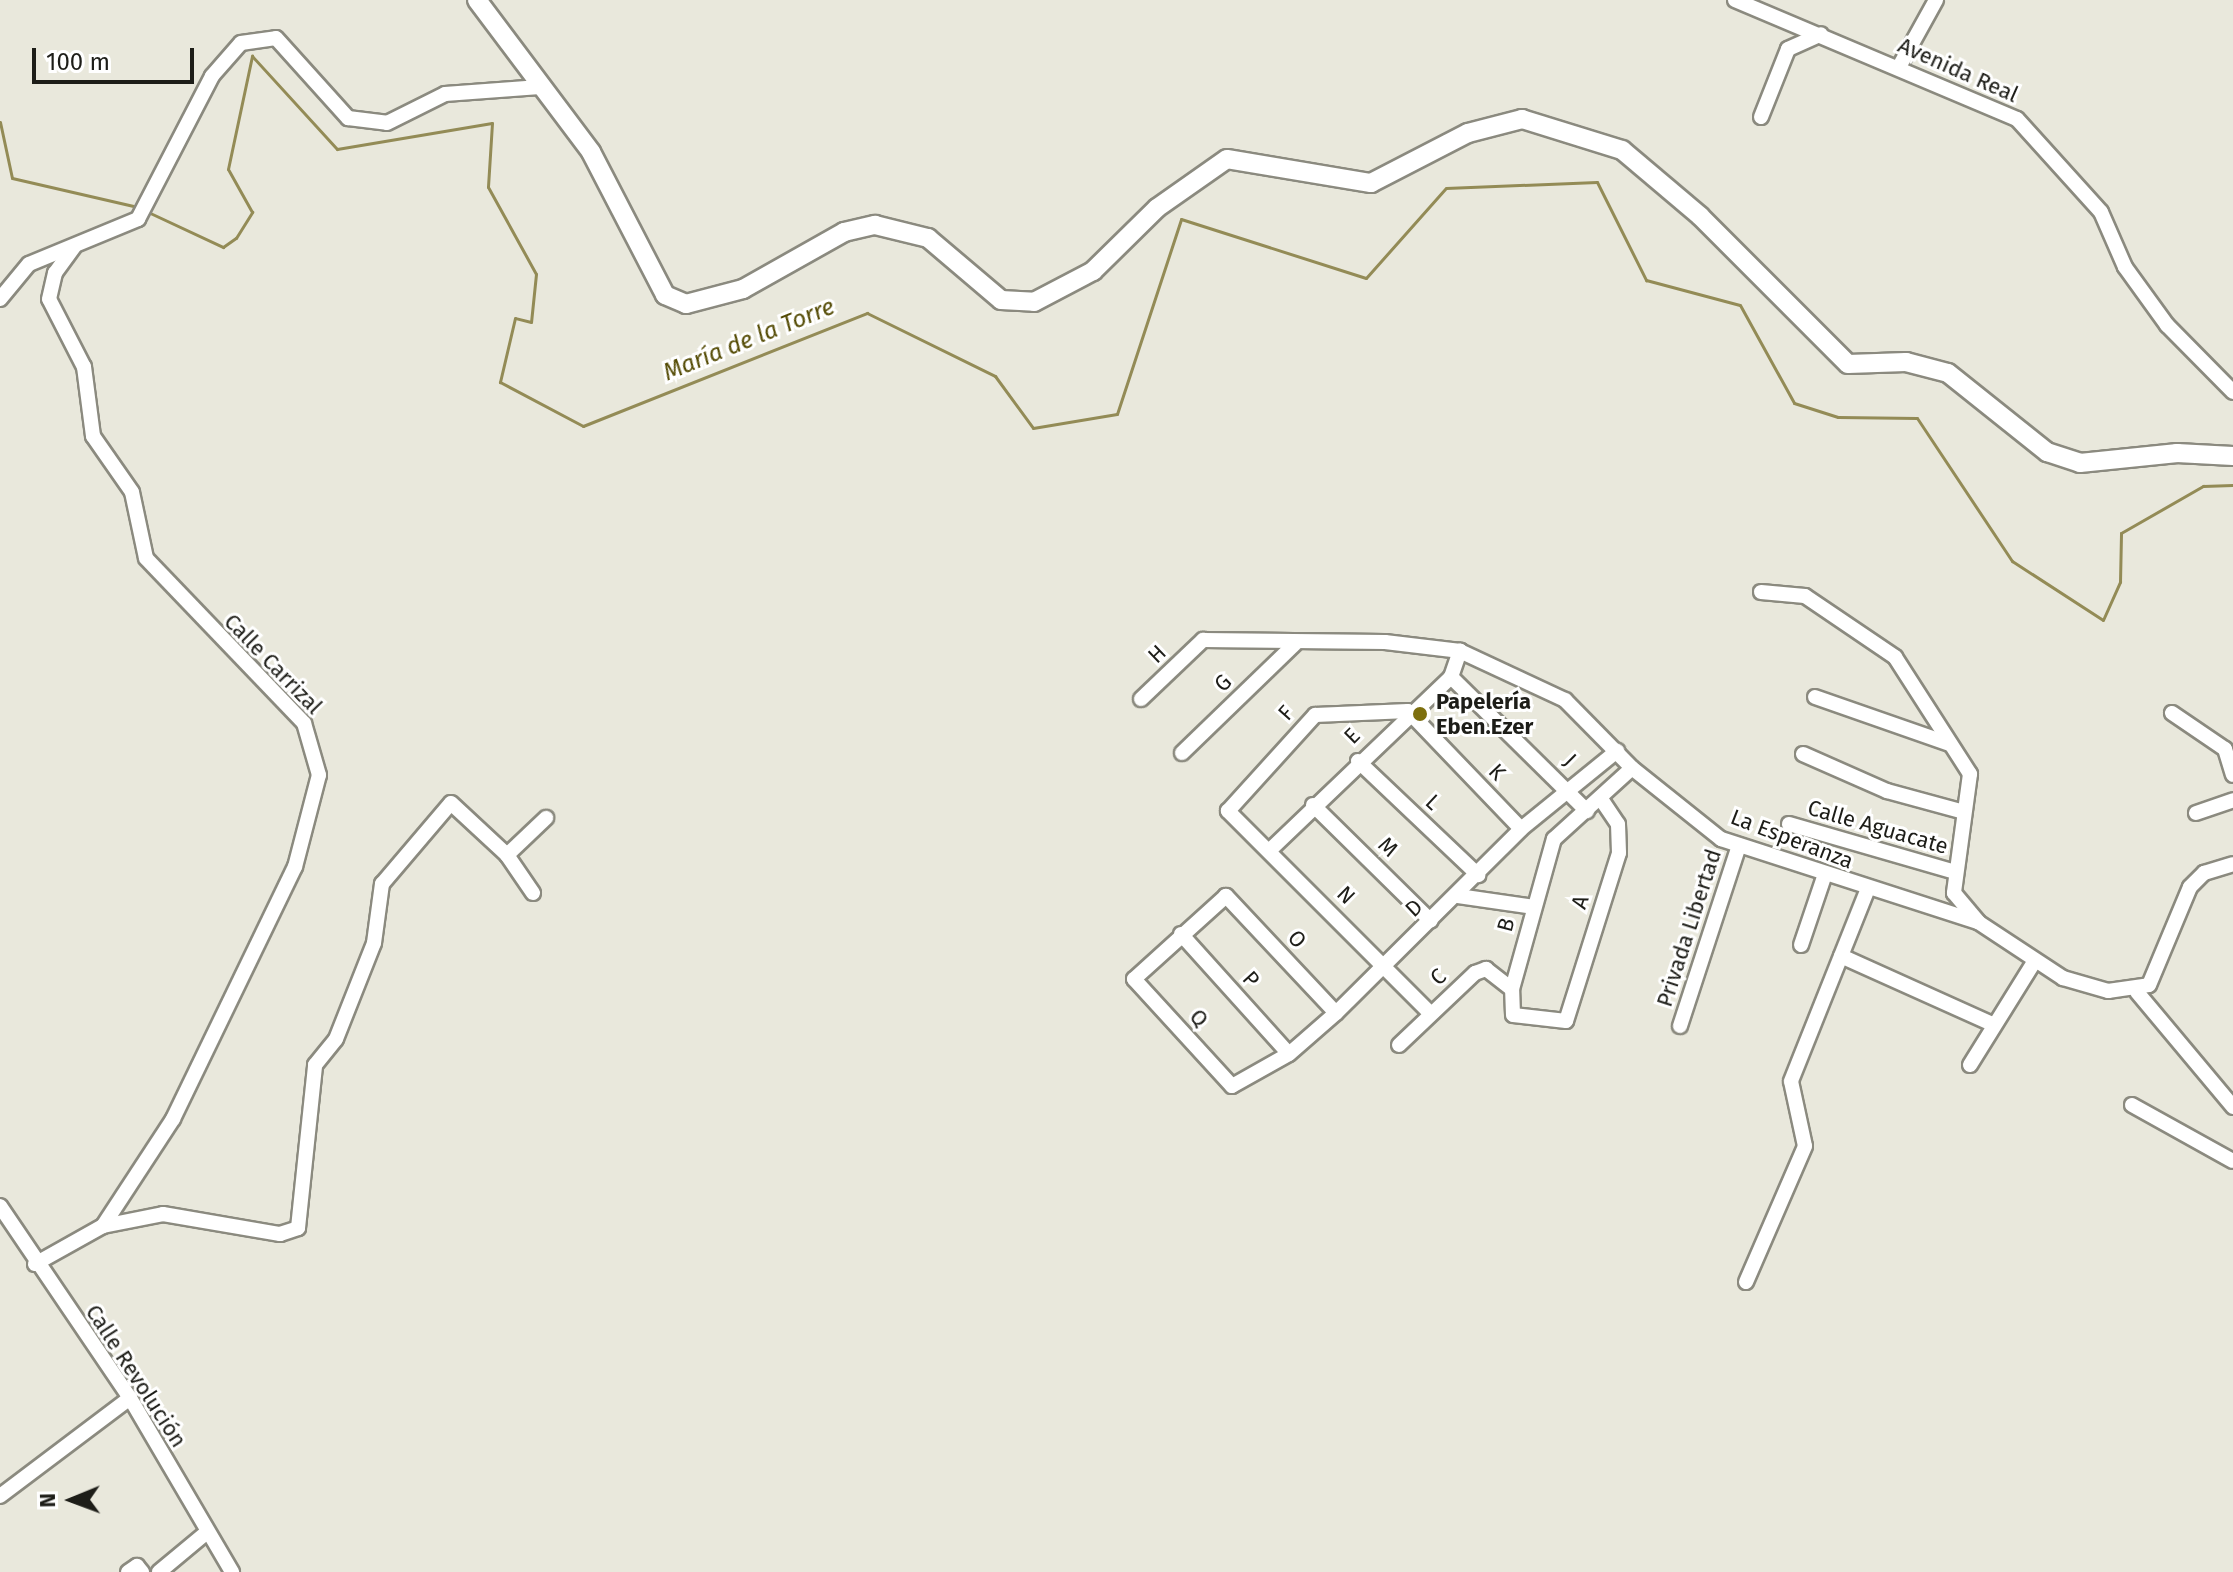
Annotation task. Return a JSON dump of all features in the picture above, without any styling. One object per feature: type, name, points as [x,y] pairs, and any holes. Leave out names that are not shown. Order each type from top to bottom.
[{"type":"main road","points":[[477,0],[591,152],[665,295],[686,304],[743,289],[844,232],[875,225],[928,238],[1001,300],[1034,302],[1093,271],[1157,208],[1227,159],[1371,183],[1468,133],[1522,119],[1622,150],[1700,216],[1848,364],[1906,362],[1948,373],[2047,452],[2080,463],[2177,453],[2233,456]]},
{"type":"street","name":"Avenida Real","points":[[1735,0],[2017,119],[2101,212],[2125,267],[2167,325],[2233,392]]},
{"type":"street","points":[[1899,67],[1936,0]]},
{"type":"street","points":[[1761,117],[1788,49],[1821,34]]},
{"type":"street","points":[[2,294],[29,264],[138,219],[212,76],[241,43],[276,38],[348,118],[361,120],[387,123],[445,94],[540,87]]},
{"type":"street","name":"Calle Carrizal","points":[[35,1264],[103,1226],[173,1119],[295,867],[319,775],[304,723],[146,558],[132,492],[93,436],[84,367],[49,299],[55,273],[74,247]]},
{"type":"street","points":[[1761,592],[1805,596],[1895,657],[1970,774],[1954,893],[1978,922]]},
{"type":"street","name":"La Esperanza","points":[[1203,640],[1295,644],[1385,642],[1460,651],[1565,700],[1632,768],[1721,839],[1867,891],[1978,922],[2034,962],[2063,978],[2137,992]]},
{"type":"street","name":"H","points":[[1141,699],[1203,640]]},
{"type":"street","name":"G","points":[[1182,753],[1295,644]]},
{"type":"street","points":[[1451,677],[1460,651]]},
{"type":"street","name":"E","points":[[1270,850],[1408,711],[1451,677]]},
{"type":"street","name":"J","points":[[1451,677],[1587,811]]},
{"type":"street","points":[[1815,697],[1950,744]]},
{"type":"street","name":"F","points":[[1228,811],[1315,715],[1408,711]]},
{"type":"street","name":"K","points":[[1408,711],[1521,829]]},
{"type":"street","points":[[2172,713],[2225,749],[2233,775]]},
{"type":"street","name":"D","points":[[1232,1086],[1289,1054],[1458,896],[1521,829],[1572,794],[1617,751]]},
{"type":"street","points":[[1803,754],[1887,791],[1964,812]]},
{"type":"street","name":"L","points":[[1358,761],[1478,875]]},
{"type":"street","points":[[1587,811],[1632,768]]},
{"type":"street","name":"A","points":[[1512,989],[1513,1015],[1566,1021],[1619,853],[1618,824],[1601,799]]},
{"type":"street","points":[[2196,813],[2233,800]]},
{"type":"street","points":[[103,1226],[163,1214],[280,1234],[298,1228],[310,1083],[374,943],[382,884],[451,803],[507,855],[533,893]]},
{"type":"street","name":"M","points":[[1313,805],[1431,921]]},
{"type":"street","name":"N","points":[[1228,811],[1430,1013]]},
{"type":"street","name":"B","points":[[1512,989],[1554,839],[1587,811]]},
{"type":"street","points":[[507,855],[546,818]]},
{"type":"street","name":"Calle Aguacate","points":[[1789,824],[1955,872]]},
{"type":"street","name":"Privada Libertad","points":[[1680,1026],[1739,845]]},
{"type":"street","points":[[2233,864],[2204,873],[2190,887],[2161,969],[2137,992],[2233,1107]]},
{"type":"street","points":[[1801,945],[1824,877]]},
{"type":"street","points":[[1746,1282],[1805,1146],[1791,1081],[1811,1019],[1867,891]]},
{"type":"street","name":"O","points":[[1181,934],[1226,896],[1336,1013]]},
{"type":"street","points":[[1458,896],[1534,907]]},
{"type":"street","name":"Q","points":[[1181,934],[1134,979],[1232,1086]]},
{"type":"street","name":"P","points":[[1181,934],[1289,1054]]},
{"type":"street","points":[[1841,956],[1990,1023]]},
{"type":"street","points":[[1970,1065],[1990,1023],[2034,962]]},
{"type":"street","name":"C","points":[[1399,1045],[1430,1013],[1486,969],[1512,989]]},
{"type":"street","points":[[2132,1105],[2233,1161]]},
{"type":"street","name":"Calle Revolución","points":[[3,1215],[130,1398],[232,1572]]},
{"type":"street","points":[[0,1496],[130,1398]]},
{"type":"street","points":[[159,1572],[207,1532]]},
{"type":"street","points":[[128,1572],[137,1566],[142,1572]]},
{"type":"waterway","name":"María de la Torre","points":[[148,212],[223,247],[236,238],[252,212],[228,169],[252,56],[337,149],[492,123],[488,187],[536,274],[531,322],[515,318],[500,382],[583,426],[867,313],[995,376],[1033,428],[1117,414],[1181,219],[1366,278],[1446,188],[1597,182],[1646,280],[1740,305],[1794,403],[1838,417],[1917,418],[2012,561],[2103,620],[2120,582],[2121,533],[2203,486],[2233,485]]},
{"type":"waterway","name":"María de la Torre","points":[[0,122],[12,178],[138,207]]},
{"type":"place","name":"Papelería Eben.Ezer","points":[[1420,714]]}]
